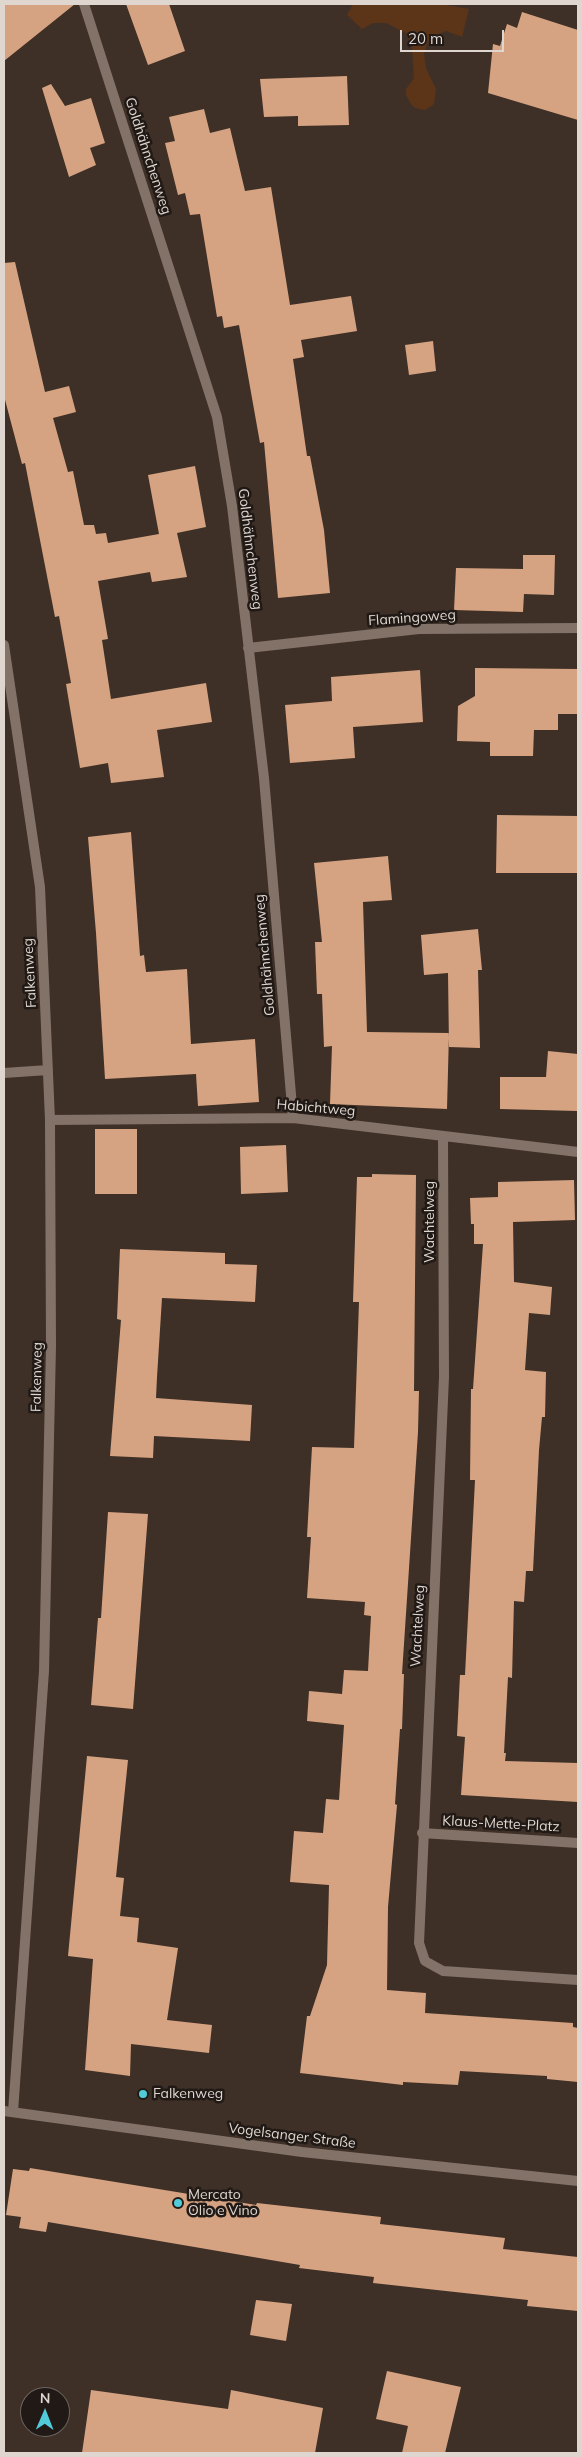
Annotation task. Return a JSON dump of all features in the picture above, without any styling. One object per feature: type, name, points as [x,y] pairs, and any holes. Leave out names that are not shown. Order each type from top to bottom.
[{"type":"street","name":"Goldhähnchenweg","points":[[84,4],[217,417],[232,506],[264,778],[293,1118]]},
{"type":"street","name":"Flamingoweg","points":[[248,648],[419,629],[578,628]]},
{"type":"street","name":"Falkenweg","points":[[4,644],[40,887],[50,1120],[51,1346],[44,1671],[8,2112]]},
{"type":"street","points":[[4,1073],[48,1070]]},
{"type":"street","name":"Habichtweg","points":[[50,1120],[293,1118],[578,1152]]},
{"type":"street","name":"Wachtelweg","points":[[443,1136],[444,1377],[418,1943],[425,1961],[443,1972],[578,1980]]},
{"type":"street","name":"Klaus-Mette-Platz","points":[[422,1833],[578,1843]]},
{"type":"street","name":"Vogelsanger Straße","points":[[8,2112],[302,2152],[578,2181]]},
{"type":"shaded area","points":[[353,4],[440,4],[469,9],[462,37],[446,31],[428,42],[424,53],[426,68],[436,89],[434,104],[425,110],[415,108],[406,95],[406,89],[414,78],[412,46],[406,33],[386,23],[373,23],[362,29],[347,15]]},
{"type":"building","points":[[4,4],[75,4],[4,61]]},
{"type":"building","points":[[126,4],[169,4],[185,51],[148,65]]},
{"type":"building","points":[[522,12],[578,30],[578,120],[488,93],[493,44],[500,46],[507,24],[517,28]]},
{"type":"building","points":[[347,76],[349,125],[298,126],[298,116],[264,117],[260,79]]},
{"type":"building","points":[[51,84],[65,106],[91,98],[105,143],[90,148],[96,165],[69,177],[42,88]]},
{"type":"building","points":[[204,109],[210,133],[230,128],[245,191],[271,187],[290,305],[351,296],[357,331],[301,340],[304,357],[293,359],[307,456],[310,456],[324,530],[330,593],[278,598],[264,442],[260,443],[239,325],[224,328],[222,316],[217,317],[200,214],[190,215],[185,193],[178,195],[165,143],[175,141],[169,117]]},
{"type":"building","points":[[15,262],[45,392],[69,386],[76,412],[53,418],[68,472],[73,471],[84,525],[94,525],[96,534],[106,533],[108,543],[159,534],[148,475],[195,466],[206,527],[177,533],[187,577],[152,582],[150,572],[98,581],[108,639],[102,640],[111,699],[206,683],[212,722],[157,730],[164,777],[111,783],[108,763],[80,768],[66,684],[71,683],[59,616],[55,617],[25,463],[22,464],[4,396],[4,263]]},
{"type":"building","points":[[433,341],[436,371],[409,375],[405,345]]},
{"type":"building","points":[[523,555],[555,555],[554,595],[524,594],[523,612],[454,610],[456,568],[523,569]]},
{"type":"building","points":[[475,668],[578,669],[578,714],[558,714],[558,730],[534,730],[533,756],[490,756],[490,742],[457,741],[458,706],[475,696]]},
{"type":"building","points":[[420,670],[423,722],[353,727],[355,758],[290,763],[285,705],[332,701],[331,677]]},
{"type":"building","points":[[497,815],[578,816],[578,873],[496,873]]},
{"type":"building","points":[[131,832],[140,956],[144,955],[146,972],[187,969],[191,1044],[255,1039],[259,1102],[198,1106],[196,1074],[105,1079],[88,837]]},
{"type":"building","points":[[388,856],[392,900],[363,902],[367,1032],[449,1033],[447,1109],[330,1104],[332,1046],[324,1047],[322,994],[317,994],[315,942],[322,942],[314,863]]},
{"type":"building","points":[[478,929],[482,970],[478,970],[480,1048],[449,1047],[448,973],[424,975],[421,935]]},
{"type":"building","points":[[548,1051],[578,1054],[578,1111],[500,1109],[500,1077],[546,1077]]},
{"type":"building","points":[[95,1129],[137,1129],[137,1194],[95,1194]]},
{"type":"building","points":[[286,1145],[288,1192],[241,1194],[240,1147]]},
{"type":"building","points":[[372,1174],[416,1175],[414,1391],[419,1391],[418,1432],[402,1674],[404,1674],[402,1729],[400,1729],[395,1804],[397,1805],[388,1907],[387,1990],[426,1993],[425,2013],[573,2023],[573,2027],[578,2028],[578,2082],[547,2079],[547,2076],[460,2071],[458,2085],[403,2082],[403,2085],[300,2073],[307,2016],[310,2016],[327,1965],[329,1885],[290,1882],[294,1831],[323,1833],[326,1799],[339,1800],[344,1725],[307,1721],[309,1691],[342,1694],[344,1670],[368,1671],[371,1616],[364,1615],[365,1602],[307,1598],[311,1537],[307,1537],[312,1447],[354,1448],[359,1302],[353,1302],[357,1177],[372,1177]]},
{"type":"building","points":[[574,1180],[575,1220],[513,1222],[514,1282],[552,1287],[550,1315],[529,1313],[525,1370],[546,1372],[545,1417],[542,1417],[539,1450],[533,1571],[526,1571],[524,1602],[514,1601],[512,1678],[508,1677],[504,1753],[506,1753],[505,1761],[578,1763],[578,1802],[461,1795],[465,1737],[457,1736],[460,1675],[465,1675],[475,1480],[470,1480],[471,1389],[473,1389],[483,1244],[474,1244],[474,1224],[471,1224],[470,1198],[498,1197],[498,1182]]},
{"type":"building","points":[[120,1249],[225,1253],[225,1264],[257,1265],[255,1302],[162,1298],[156,1398],[252,1405],[250,1441],[154,1436],[153,1458],[110,1456],[121,1320],[117,1319]]},
{"type":"building","points":[[108,1512],[148,1514],[133,1709],[91,1705],[98,1618],[101,1618]]},
{"type":"building","points":[[87,1756],[128,1760],[116,1877],[124,1878],[120,1916],[139,1918],[137,1942],[178,1948],[167,2020],[212,2025],[209,2053],[131,2044],[130,2076],[85,2070],[93,1959],[68,1956]]},
{"type":"building","points":[[30,2168],[256,2205],[257,2203],[381,2217],[380,2224],[505,2238],[503,2249],[578,2257],[578,2311],[527,2306],[528,2300],[373,2283],[374,2277],[299,2268],[300,2265],[48,2222],[46,2232],[19,2228],[21,2217],[6,2215],[13,2169],[29,2171]]},
{"type":"building","points":[[256,2300],[292,2304],[286,2341],[250,2335]]},
{"type":"building","points":[[387,2371],[461,2387],[445,2453],[402,2453],[408,2426],[376,2419]]},
{"type":"building","points":[[91,2390],[228,2409],[231,2390],[323,2408],[315,2453],[82,2453]]},
{"type":"place","name":"Falkenweg","points":[[143,2094]]},
{"type":"place","name":"Mercato Olio e Vino","points":[[178,2203]]}]
